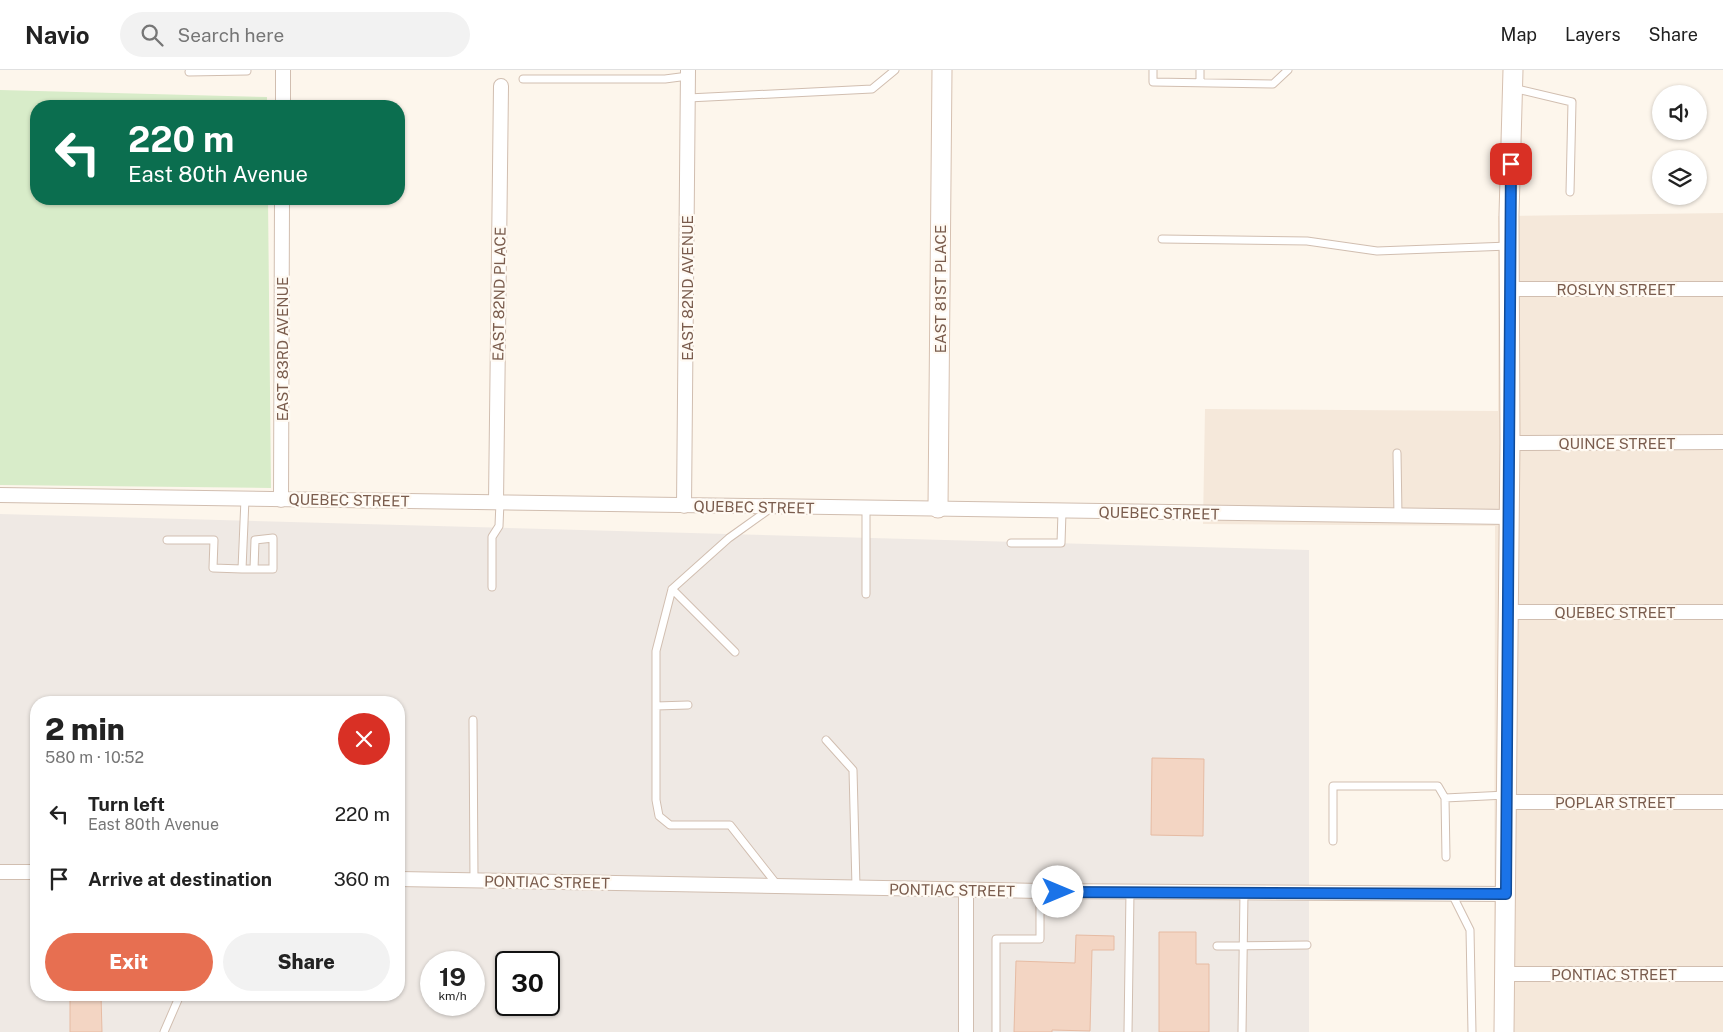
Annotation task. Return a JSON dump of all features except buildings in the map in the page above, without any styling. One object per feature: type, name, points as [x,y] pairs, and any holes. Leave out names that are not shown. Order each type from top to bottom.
[{"type":"street","points":[[283,70],[283,100]]},
{"type":"street","name":"EAST 81ST PLACE","points":[[938,508],[942,70]]},
{"type":"street","name":"EAST 82ND AVENUE","points":[[684,506],[688,73]]},
{"type":"street","points":[[1504,1032],[1513,79]]},
{"type":"street","name":"EAST 82ND PLACE","points":[[498,502],[501,86]]},
{"type":"street","name":"EAST 83RD AVENUE","points":[[281,500],[282,205]]},
{"type":"street","name":"ROSLYN STREET","points":[[1510,290],[1723,289]]},
{"type":"street","name":"QUINCE STREET","points":[[1510,443],[1723,442]]},
{"type":"street","name":"QUEBEC STREET","points":[[0,495],[1509,518]]},
{"type":"street","name":"QUEBEC STREET","points":[[1508,612],[1723,612]]},
{"type":"street","name":"POPLAR STREET","points":[[1506,799],[1723,802]]},
{"type":"street","points":[[0,872],[30,872]]},
{"type":"street","name":"PONTIAC STREET","points":[[405,879],[966,890],[1506,894]]},
{"type":"street","points":[[966,890],[966,1032]]},
{"type":"street","name":"PONTIAC STREET","points":[[1505,974],[1723,974]]},
{"type":"lane","points":[[688,98],[872,88],[895,70]]},
{"type":"lane","points":[[1153,70],[1153,82],[1273,84],[1288,70]]},
{"type":"lane","points":[[1200,70],[1200,82]]},
{"type":"lane","points":[[189,72],[247,71]]},
{"type":"lane","points":[[523,79],[665,78],[688,73]]},
{"type":"lane","points":[[1513,79],[1572,102],[1570,192]]},
{"type":"lane","points":[[1162,239],[1307,241],[1377,251],[1510,246]]},
{"type":"lane","points":[[1397,453],[1398,516]]},
{"type":"lane","points":[[242,569],[245,499]]},
{"type":"lane","points":[[492,587],[492,537],[499,526],[498,502]]},
{"type":"lane","points":[[772,507],[729,538],[672,589],[656,650],[656,800],[659,816],[670,825],[730,825],[778,886]]},
{"type":"lane","points":[[866,508],[866,594]]},
{"type":"lane","points":[[1011,544],[1061,543],[1062,512]]},
{"type":"lane","points":[[167,540],[214,540],[213,568],[242,569],[254,569],[273,569],[273,538],[254,540],[254,569]]},
{"type":"lane","points":[[672,589],[736,652]]},
{"type":"lane","points":[[656,706],[688,706]]},
{"type":"lane","points":[[473,720],[474,880]]},
{"type":"lane","points":[[826,740],[853,770],[856,888]]},
{"type":"lane","points":[[1333,841],[1333,786],[1438,786],[1445,798],[1446,857]]},
{"type":"lane","points":[[1445,798],[1506,799]]},
{"type":"lane","points":[[996,1032],[996,939],[1040,939],[1040,891]]},
{"type":"lane","points":[[1128,1032],[1130,892]]},
{"type":"lane","points":[[1242,1032],[1244,893]]},
{"type":"lane","points":[[1452,894],[1470,930],[1472,1032]]},
{"type":"lane","points":[[1217,946],[1307,945]]},
{"type":"lane","points":[[164,1032],[177,1001]]},
{"type":"shaded area","points":[[1723,213],[1723,1032],[1494,1032],[1495,526],[1203,524],[1205,409],[1498,411],[1498,216]]},
{"type":"shaded area","points":[[0,514],[1309,550],[1309,1032],[0,1032]]},
{"type":"green space","points":[[0,90],[267,97],[267,100],[30,100],[30,205],[268,205],[271,488],[0,485]]},
{"type":"route","points":[[1058,892],[1506,894],[1510,443],[1509,215],[1511,164]]}]
